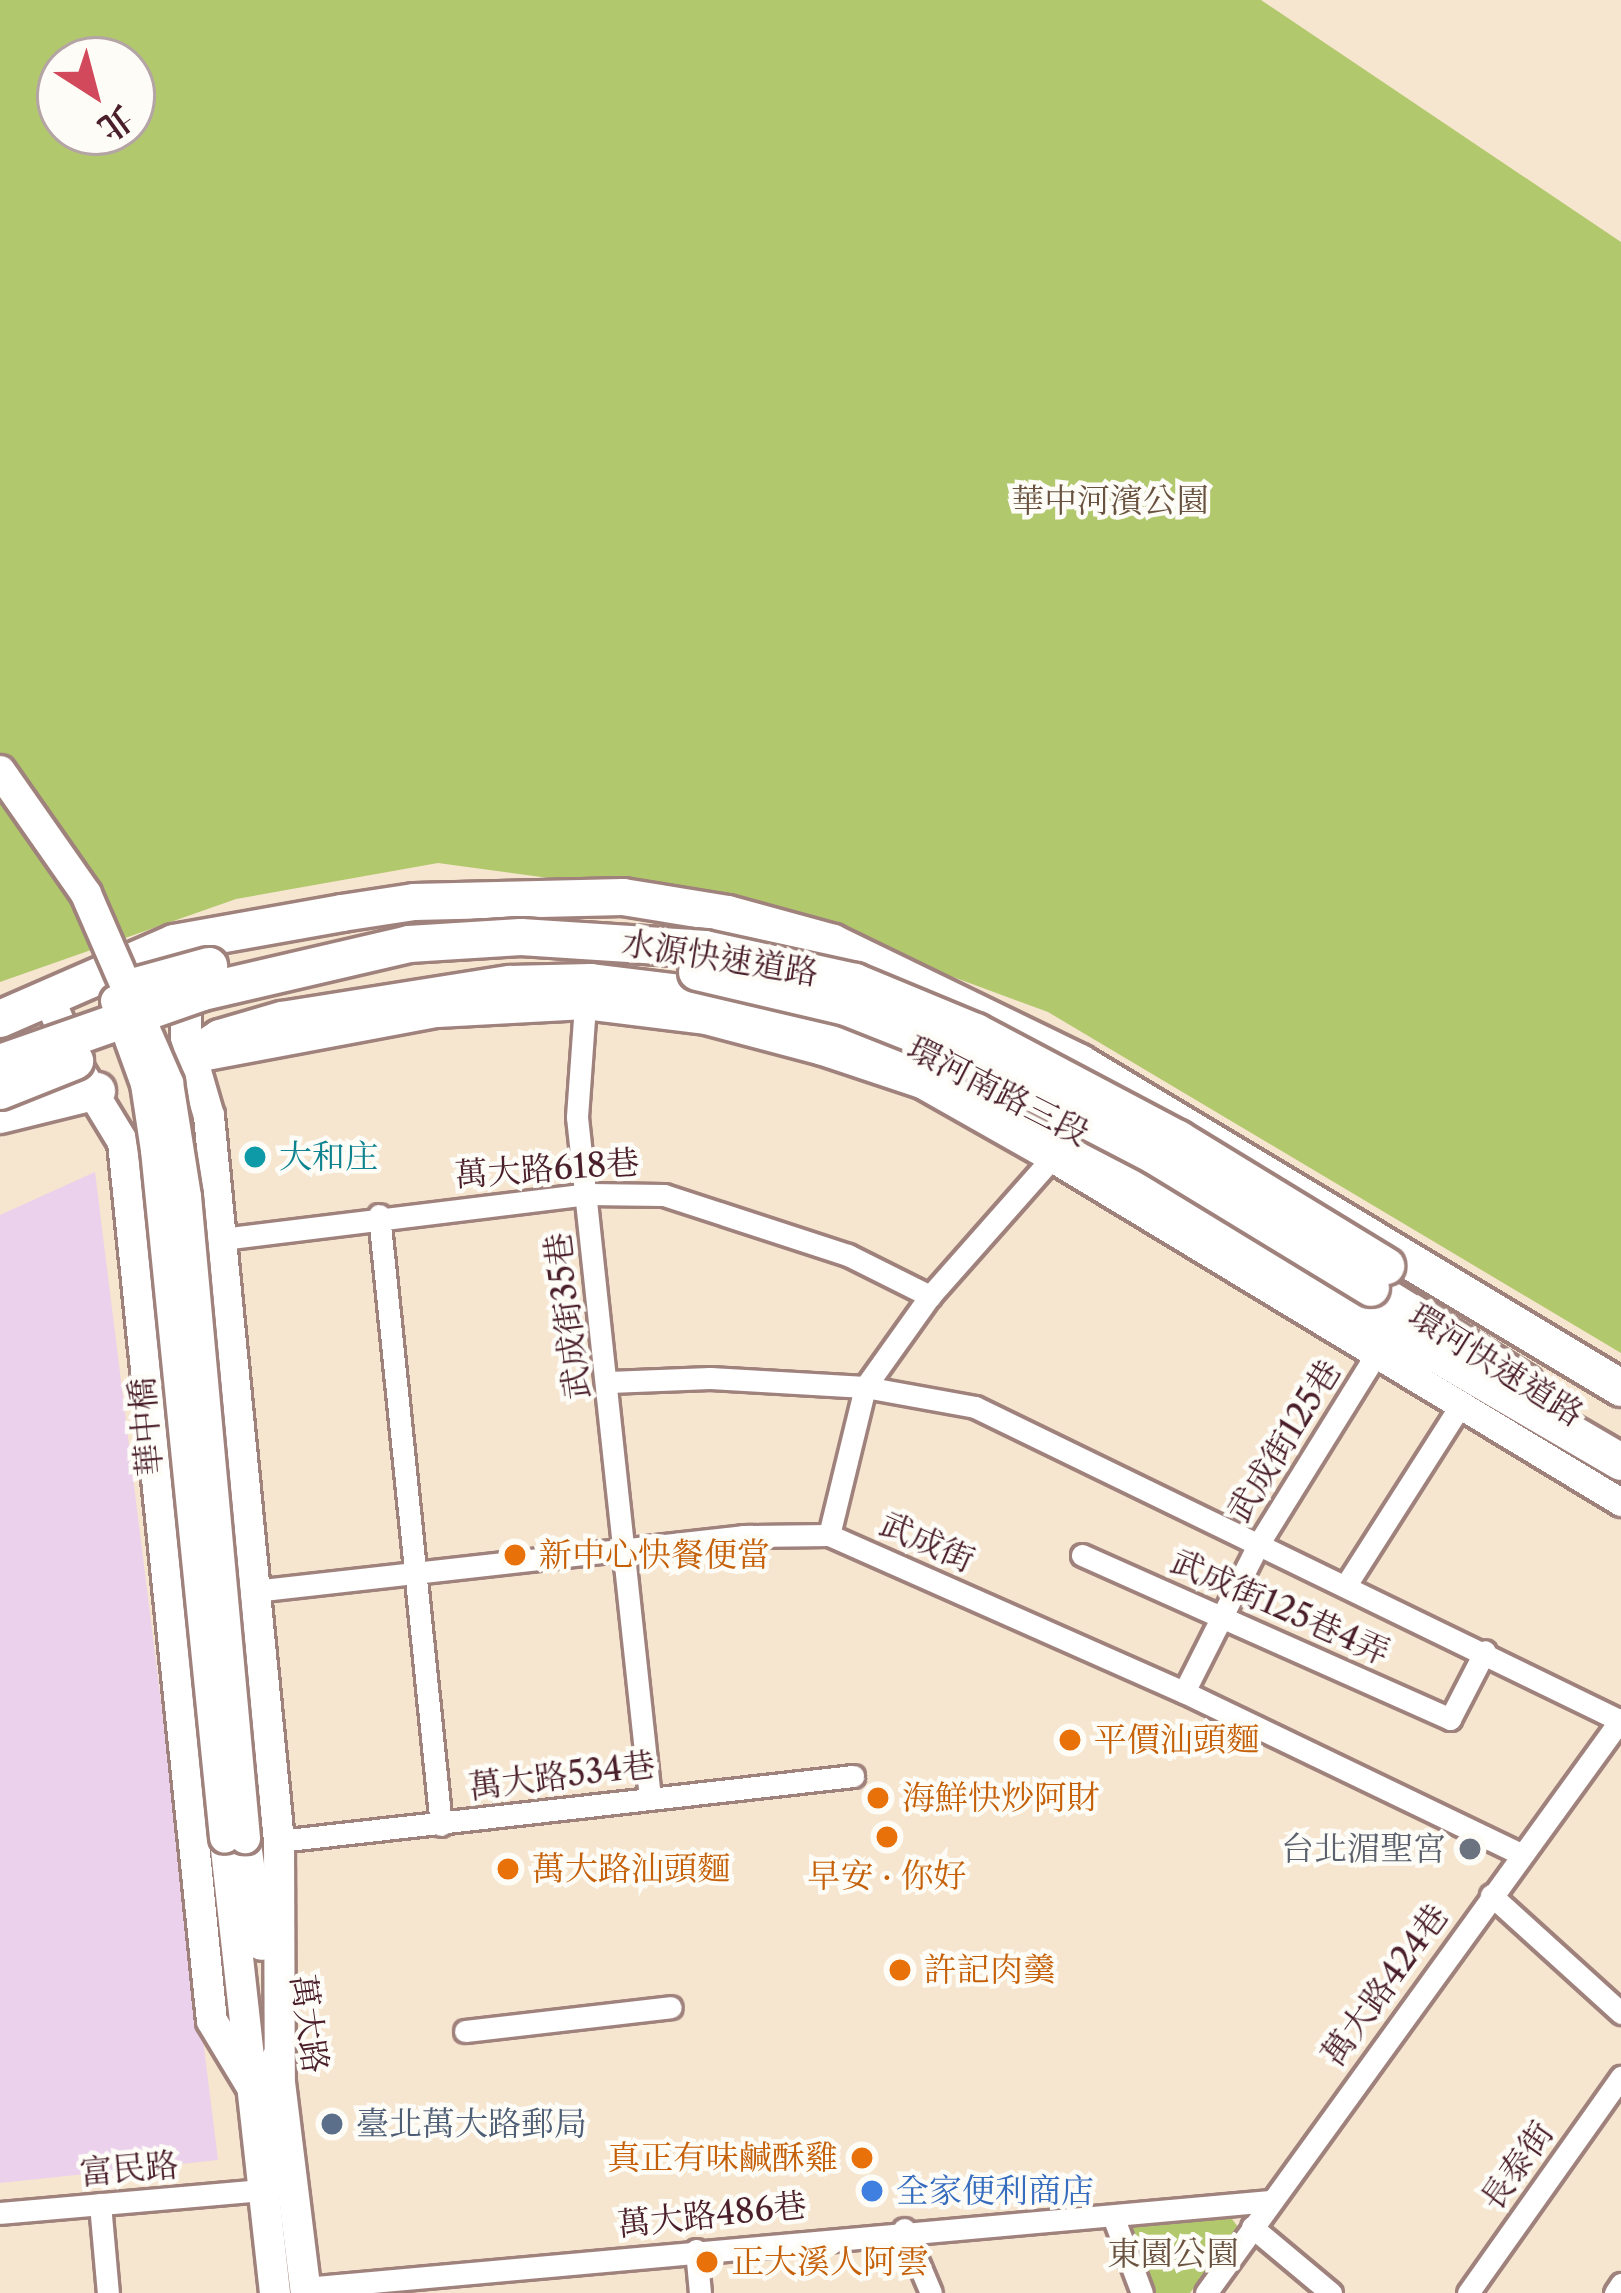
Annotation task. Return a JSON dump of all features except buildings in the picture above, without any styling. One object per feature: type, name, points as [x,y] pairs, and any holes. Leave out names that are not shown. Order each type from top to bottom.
[{"type":"highway","points":[[0,1019],[175,943],[414,902],[623,897],[833,944],[1081,1063],[1621,1388]]},
{"type":"highway","points":[[133,987],[294,942],[470,917],[622,916],[768,940],[855,982]]},
{"type":"highway","name":"水源快速道路","points":[[0,1064],[244,980],[454,939],[646,941],[855,982],[1068,1080],[1379,1277]]},
{"type":"highway","name":"水源快速道路","points":[[0,1091],[165,1029],[408,968],[565,959],[687,970],[846,1006],[942,1045],[1379,1277]]},
{"type":"highway","points":[[191,1058],[220,1038],[282,1020],[510,984],[591,982],[730,999],[835,1026],[941,1065],[1621,1462]]},
{"type":"highway","points":[[0,1115],[97,1091]]},
{"type":"highway","name":"環河快速道路","points":[[1379,1277],[1621,1399]]},
{"type":"highway","name":"環河快速道路","points":[[1379,1277],[1621,1443]]},
{"type":"main road","name":"華中橋","points":[[0,771],[86,894],[133,987],[168,1083],[186,1197],[235,1839]]},
{"type":"main road","name":"華中橋","points":[[0,799],[76,914],[146,1084],[235,1839]]},
{"type":"main road","points":[[175,943],[187,982],[191,1058],[209,1116],[279,1841],[265,2081]]},
{"type":"main road","points":[[49,998],[79,1070],[97,1091],[123,1142],[212,2021],[265,2081]]},
{"type":"main road","points":[[123,1142],[141,1103],[180,1092],[209,1116]]},
{"type":"main road","name":"萬大路","points":[[235,1839],[296,2291]]},
{"type":"main road","name":"萬大路","points":[[265,2081],[263,2190],[296,2291]]},
{"type":"street","name":"環河南路三段","points":[[97,1091],[191,1058],[437,1013],[585,1005],[705,1021],[822,1052],[921,1084],[1052,1157],[1621,1502]]},
{"type":"street","name":"武成街35巷","points":[[585,1005],[578,1117],[650,1798]]},
{"type":"street","points":[[829,1535],[865,1387],[930,1296],[1052,1157]]},
{"type":"street","name":"萬大路618巷","points":[[223,1240],[379,1215],[587,1194],[664,1195],[723,1210],[848,1255],[930,1296]]},
{"type":"street","points":[[379,1215],[441,1825]]},
{"type":"street","name":"武成街125巷","points":[[1184,1692],[1218,1616],[1259,1543],[1376,1354]]},
{"type":"street","points":[[609,1382],[710,1378],[865,1387],[975,1407],[1620,1720]]},
{"type":"street","points":[[1346,1585],[1460,1406]]},
{"type":"street","name":"武成街","points":[[254,1591],[626,1548],[829,1535],[1184,1692],[1521,1854]]},
{"type":"street","name":"武成街125巷4弄","points":[[1082,1555],[1450,1719],[1485,1651]]},
{"type":"street","name":"萬大路424巷","points":[[1206,2293],[1620,1720]]},
{"type":"street","name":"萬大路534巷","points":[[279,1841],[854,1776]]},
{"type":"street","points":[[1491,1895],[1621,2013]]},
{"type":"street","points":[[464,2031],[671,2007]]},
{"type":"street","name":"長泰街","points":[[1468,2293],[1621,2077]]},
{"type":"street","name":"富民路","points":[[0,2213],[263,2190]]},
{"type":"street","name":"萬大路486巷","points":[[296,2291],[904,2229],[1114,2219],[1270,2201]]},
{"type":"street","points":[[100,2204],[108,2293]]},
{"type":"street","points":[[1114,2219],[1142,2293]]},
{"type":"street","points":[[1252,2228],[1330,2293]]},
{"type":"street","points":[[904,2229],[931,2293]]},
{"type":"street","points":[[696,2250],[700,2293]]},
{"type":"street","points":[[1615,2293],[1621,2284]]},
{"type":"shaded area","points":[[95,1172],[218,2160],[0,2183],[0,1215]]},
{"type":"green space","name":"華中河濱公園","points":[[0,0],[1261,0],[1621,242],[1621,1353],[1048,1012],[764,907],[438,863],[236,899],[0,982]]},
{"type":"green space","name":"東園公園","points":[[1226,2211],[1238,2227],[1190,2293],[1150,2293],[1125,2236],[1135,2219]]},
{"type":"place","name":"大和庄","points":[[255,1157]]},
{"type":"place","name":"新中心快餐便當","points":[[515,1555]]},
{"type":"place","name":"平價汕頭麵","points":[[1070,1740]]},
{"type":"place","name":"海鮮快炒阿財","points":[[878,1798]]},
{"type":"place","name":"早安 · 你好","points":[[887,1837]]},
{"type":"place","name":"台北湄聖宮","points":[[1470,1849]]},
{"type":"place","name":"萬大路汕頭麵","points":[[508,1869]]},
{"type":"place","name":"許記肉羹","points":[[900,1970]]},
{"type":"place","name":"臺北萬大路郵局","points":[[332,2124]]},
{"type":"place","name":"真正有味鹹酥雞","points":[[862,2158]]},
{"type":"place","name":"全家便利商店","points":[[872,2191]]},
{"type":"place","name":"正大溪人阿雲","points":[[707,2262]]}]
